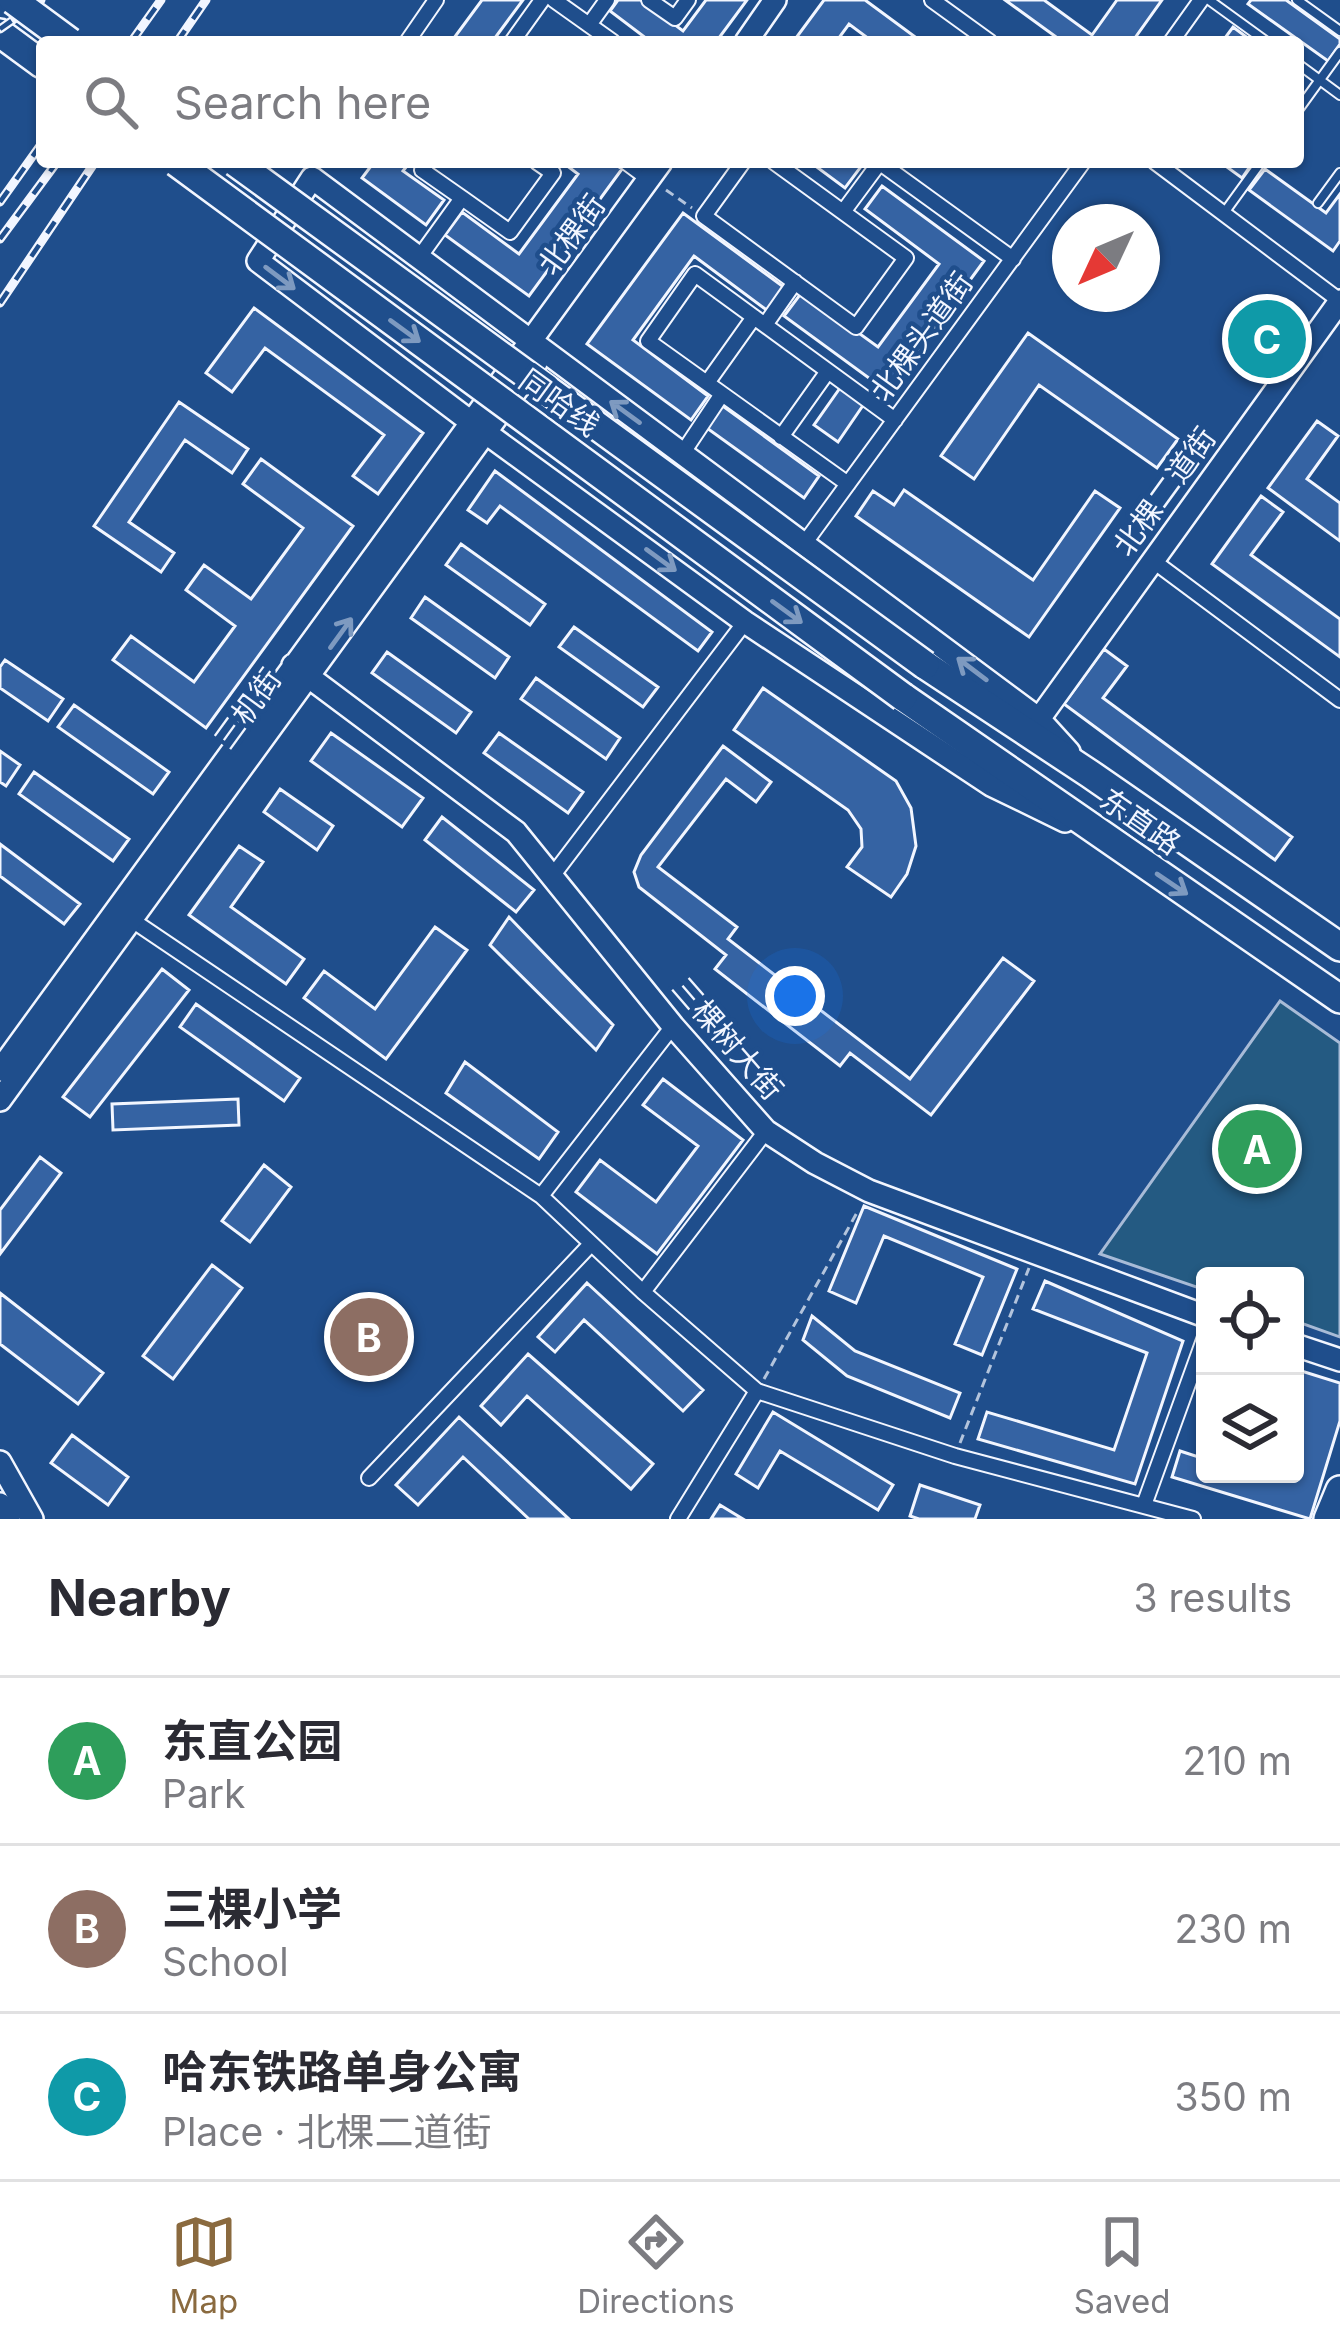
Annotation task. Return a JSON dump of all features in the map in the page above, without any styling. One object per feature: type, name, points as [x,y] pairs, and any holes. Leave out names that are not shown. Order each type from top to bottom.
[{"type":"highway","points":[[13,0],[62,36]]},
{"type":"highway","points":[[0,33],[36,60]]},
{"type":"highway","name":"同哈线","points":[[184,168],[904,697]]},
{"type":"highway","name":"同哈线","points":[[243,168],[925,664]]},
{"type":"highway","name":"东直路","points":[[925,664],[1340,947]]},
{"type":"highway","name":"东直路","points":[[904,697],[1340,999]]},
{"type":"highway","points":[[1328,1519],[1340,1490]]},
{"type":"main road","points":[[750,36],[775,0]]},
{"type":"main road","points":[[1090,774],[1039,719],[418,259],[317,170],[258,261],[746,622],[991,785],[1117,846]]},
{"type":"main road","name":"北棵街","points":[[537,347],[655,171]]},
{"type":"main road","name":"北棵二道街","points":[[1039,719],[1340,301]]},
{"type":"main road","name":"三机街","points":[[0,1100],[125,916],[537,347]]},
{"type":"main road","name":"三棵树大街","points":[[301,671],[516,832],[673,1026],[766,1131],[869,1191],[1196,1313]]},
{"type":"main road","name":"三机街","points":[[0,1070],[125,916]]},
{"type":"main road","points":[[1304,1349],[1340,1360]]},
{"type":"main road","points":[[0,1462],[32,1519]]},
{"type":"main road","points":[[0,1504],[9,1519]]},
{"type":"street","points":[[410,36],[436,0]]},
{"type":"street","points":[[516,36],[542,0]]},
{"type":"street","points":[[554,0],[604,36]]},
{"type":"street","points":[[590,26],[607,0]]},
{"type":"street","points":[[650,0],[675,18],[688,0]]},
{"type":"street","points":[[932,0],[975,36]]},
{"type":"street","points":[[1176,36],[1205,0]]},
{"type":"street","points":[[424,168],[510,232],[553,173],[546,168]]},
{"type":"street","points":[[739,168],[704,216],[856,327],[906,258],[782,168]]},
{"type":"street","points":[[843,212],[876,168]]},
{"type":"street","points":[[888,168],[1012,259]]},
{"type":"street","name":"北棵头道街","points":[[805,544],[1079,168]]},
{"type":"street","points":[[1163,168],[1340,301]]},
{"type":"street","points":[[418,259],[462,198]]},
{"type":"street","points":[[848,484],[648,341],[695,274],[895,420]]},
{"type":"street","points":[[706,383],[795,282]]},
{"type":"street","points":[[781,437],[828,371]]},
{"type":"street","points":[[682,454],[722,394]]},
{"type":"street","points":[[1152,560],[1340,700]]},
{"type":"street","points":[[553,875],[746,622]]},
{"type":"street","points":[[125,916],[541,1196],[758,1390],[955,1456],[1193,1519]]},
{"type":"street","points":[[541,1196],[673,1026]]},
{"type":"street","points":[[643,1292],[766,1131]]},
{"type":"street","points":[[370,1478],[591,1244]]},
{"type":"street","points":[[1144,1504],[1196,1362]]},
{"type":"street","points":[[678,1519],[758,1390]]},
{"type":"lane","points":[[1205,0],[1258,36]]},
{"type":"lane","points":[[1297,0],[1340,31]]},
{"type":"lane","points":[[1304,102],[1340,52]]},
{"type":"lane","points":[[1304,68],[1340,95]]},
{"type":"lane","points":[[1223,214],[1257,168]]},
{"type":"lane","points":[[1318,203],[1340,173]]},
{"type":"path","points":[[655,171],[704,216]]},
{"type":"path","points":[[758,1390],[869,1191]]},
{"type":"path","points":[[955,1456],[1035,1252]]},
{"type":"shaded area","points":[[1280,1001],[1340,1043],[1340,1337],[1304,1324],[1304,1267],[1196,1267],[1196,1287],[1100,1254]]},
{"type":"building","points":[[482,0],[523,0],[496,36],[455,36]]},
{"type":"building","points":[[618,0],[642,0],[683,31],[706,0],[747,0],[720,36],[643,36],[610,11]]},
{"type":"building","points":[[824,0],[865,0],[914,36],[865,36],[849,24],[840,36],[797,36]]},
{"type":"building","points":[[1005,0],[1044,0],[1092,35],[1117,0],[1162,0],[1136,36],[1055,36]]},
{"type":"building","points":[[1251,0],[1286,0],[1340,39],[1340,44],[1328,61],[1304,44],[1304,36],[1293,36],[1248,4]]},
{"type":"building","points":[[370,168],[405,168],[403,171],[444,200],[426,225],[362,178]]},
{"type":"building","points":[[570,168],[622,169],[529,296],[445,235],[462,212],[519,254],[578,174]]},
{"type":"building","points":[[818,168],[860,168],[845,188]]},
{"type":"building","points":[[1228,168],[1249,168],[1242,178]]},
{"type":"building","points":[[1265,169],[1326,213],[1340,194],[1340,241],[1333,251],[1249,190]]},
{"type":"building","points":[[882,186],[984,261],[888,392],[784,316],[802,292],[878,347],[939,264],[865,209]]},
{"type":"building","points":[[683,213],[785,288],[768,311],[694,256],[633,340],[708,396],[691,420],[587,344]]},
{"type":"building","points":[[1276,301],[1301,318],[1259,378],[1234,360]]},
{"type":"building","points":[[254,308],[423,433],[378,494],[353,476],[384,435],[265,348],[232,392],[206,373]]},
{"type":"building","points":[[1028,333],[1178,439],[1157,468],[1039,385],[974,479],[941,456]]},
{"type":"building","points":[[840,388],[864,404],[838,442],[814,425]]},
{"type":"building","points":[[179,402],[248,449],[232,473],[185,440],[129,522],[174,553],[161,572],[94,526]]},
{"type":"building","points":[[720,404],[819,476],[804,498],[704,426]]},
{"type":"building","points":[[1317,421],[1338,436],[1307,479],[1340,503],[1340,541],[1268,488]]},
{"type":"building","points":[[261,459],[353,526],[206,728],[113,660],[131,636],[194,682],[235,626],[186,590],[204,565],[251,599],[303,528],[243,484]]},
{"type":"building","points":[[495,471],[712,632],[698,651],[500,506],[487,523],[468,510]]},
{"type":"building","points":[[904,490],[1033,580],[1095,491],[1120,508],[1029,637],[856,516],[873,491],[894,505]]},
{"type":"building","points":[[1261,496],[1283,512],[1251,555],[1340,619],[1340,657],[1212,564]]},
{"type":"building","points":[[461,544],[545,604],[530,625],[446,565]]},
{"type":"building","points":[[425,597],[509,657],[495,678],[411,618]]},
{"type":"building","points":[[574,627],[658,687],[643,707],[559,647]]},
{"type":"building","points":[[1104,649],[1127,666],[1103,698],[1292,837],[1275,860],[1064,704]]},
{"type":"building","points":[[387,652],[471,712],[456,733],[372,673]]},
{"type":"building","points":[[5,660],[63,699],[48,721],[0,688],[0,667]]},
{"type":"building","points":[[536,678],[620,738],[606,759],[521,699]]},
{"type":"building","points":[[763,688],[896,781],[911,808],[916,846],[907,874],[891,897],[847,867],[862,847],[861,829],[848,810],[734,730]]},
{"type":"building","points":[[74,705],[169,772],[153,794],[58,727]]},
{"type":"building","points":[[331,733],[423,798],[402,827],[311,761]]},
{"type":"building","points":[[499,733],[583,792],[568,813],[484,753]]},
{"type":"building","points":[[723,746],[771,782],[756,802],[726,779],[658,867],[737,927],[728,939],[910,1079],[1003,958],[1034,981],[931,1115],[850,1053],[840,1066],[715,969],[726,955],[639,887],[634,872],[641,855]]},
{"type":"building","points":[[0,751],[20,765],[6,786],[0,782]]},
{"type":"building","points":[[34,772],[129,839],[113,861],[19,794]]},
{"type":"building","points":[[280,789],[333,826],[317,850],[264,812]]},
{"type":"building","points":[[442,817],[534,890],[516,912],[425,840]]},
{"type":"building","points":[[0,844],[80,904],[64,924],[0,876]]},
{"type":"building","points":[[239,846],[263,862],[231,907],[304,959],[286,984],[189,915]]},
{"type":"building","points":[[509,917],[613,1025],[596,1050],[490,945]]},
{"type":"building","points":[[435,927],[467,950],[386,1059],[304,998],[324,971],[375,1009]]},
{"type":"building","points":[[162,969],[189,990],[90,1117],[63,1097]]},
{"type":"building","points":[[196,1004],[300,1078],[284,1101],[180,1027]]},
{"type":"building","points":[[465,1062],[558,1132],[539,1159],[446,1093]]},
{"type":"building","points":[[663,1079],[743,1140],[657,1254],[576,1192],[600,1160],[656,1202],[698,1146],[643,1105]]},
{"type":"building","points":[[238,1099],[239,1125],[113,1130],[112,1104]]},
{"type":"building","points":[[40,1157],[61,1173],[0,1254],[0,1210]]},
{"type":"building","points":[[264,1165],[291,1187],[250,1242],[222,1221]]},
{"type":"building","points":[[864,1206],[1017,1269],[982,1355],[955,1344],[983,1277],[884,1236],[856,1303],[829,1291]]},
{"type":"building","points":[[212,1265],[242,1288],[173,1379],[143,1356]]},
{"type":"building","points":[[1045,1281],[1183,1341],[1135,1484],[978,1439],[987,1412],[1114,1450],[1147,1353],[1033,1309]]},
{"type":"building","points":[[587,1283],[703,1390],[683,1411],[584,1320],[555,1352],[538,1337]]},
{"type":"building","points":[[0,1293],[103,1373],[78,1404],[0,1344]]},
{"type":"building","points":[[812,1316],[855,1351],[960,1393],[950,1418],[847,1376],[803,1340]]},
{"type":"building","points":[[528,1354],[653,1464],[631,1489],[527,1396],[501,1425],[481,1406]]},
{"type":"building","points":[[1304,1372],[1340,1383],[1340,1421],[1310,1519],[1172,1477],[1180,1451],[1196,1456],[1196,1483],[1304,1483]]},
{"type":"building","points":[[773,1412],[893,1485],[878,1510],[780,1451],[758,1488],[736,1474]]},
{"type":"building","points":[[459,1417],[569,1519],[529,1519],[463,1457],[418,1505],[396,1485]]},
{"type":"building","points":[[72,1435],[128,1477],[108,1505],[51,1463]]},
{"type":"building","points":[[920,1485],[980,1505],[975,1519],[910,1516]]},
{"type":"building","points":[[720,1505],[743,1519],[711,1519]]},
{"type":"railway","points":[[0,29],[41,0]]},
{"type":"railway","points":[[135,36],[161,0]]},
{"type":"railway","points":[[181,36],[206,0]]},
{"type":"railway","points":[[0,202],[36,151]]},
{"type":"railway","points":[[0,239],[53,168]]},
{"type":"railway","points":[[0,303],[91,168]]},
{"type":"place","name":"哈东铁路单身公寓","points":[[1267,339]]},
{"type":"place","name":"东直公园","points":[[1257,1149]]},
{"type":"place","name":"三棵小学","points":[[369,1337]]}]
